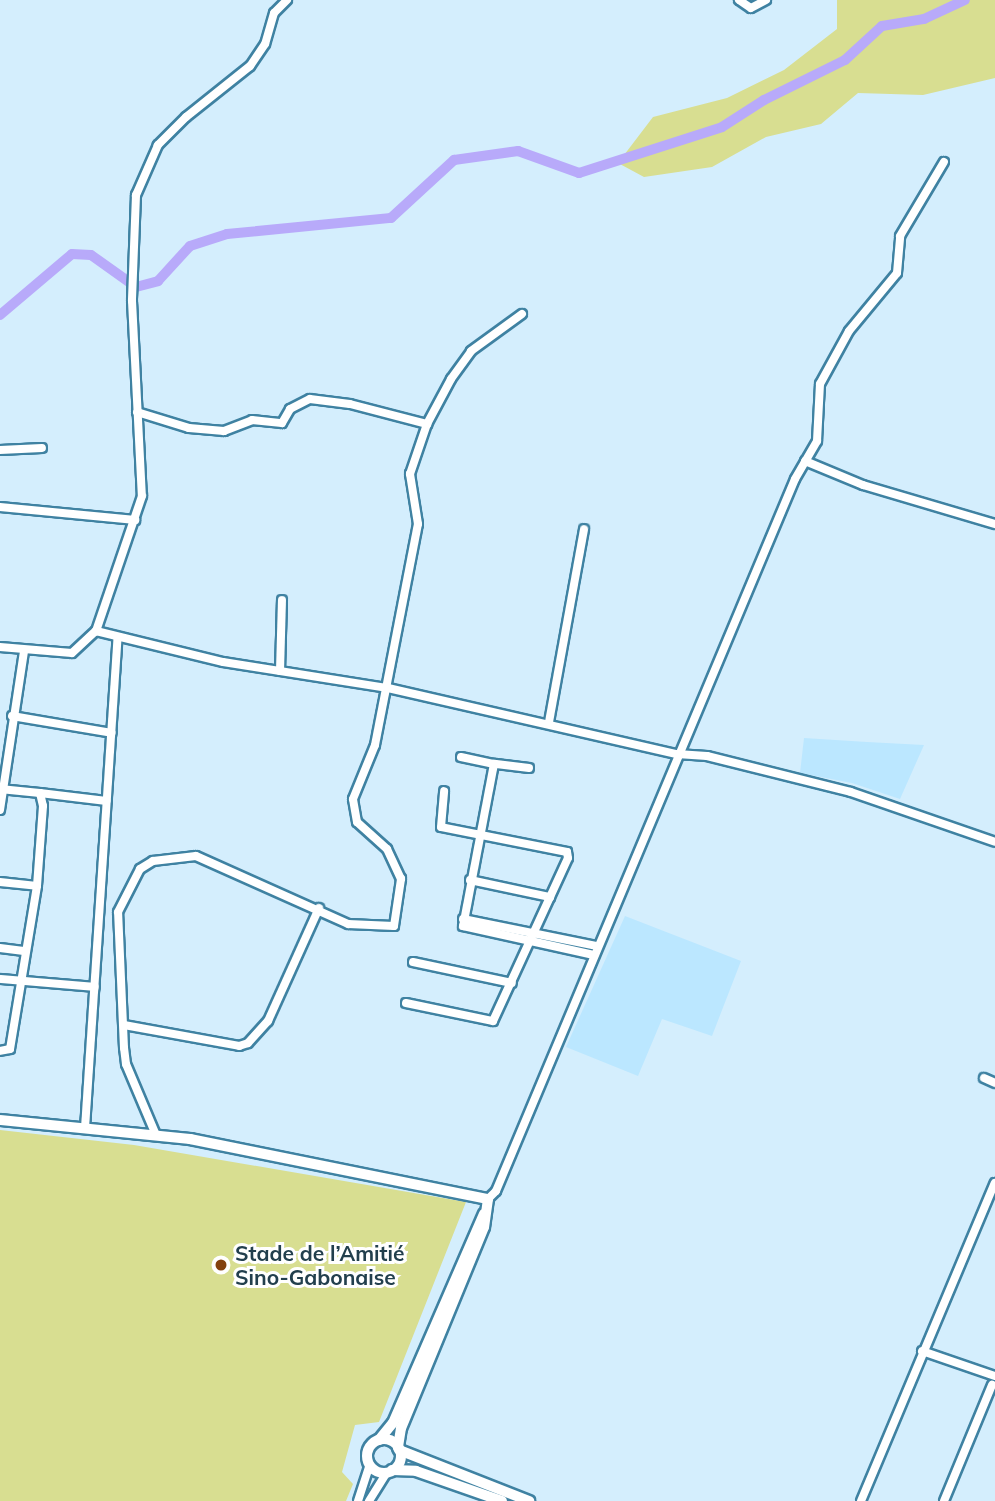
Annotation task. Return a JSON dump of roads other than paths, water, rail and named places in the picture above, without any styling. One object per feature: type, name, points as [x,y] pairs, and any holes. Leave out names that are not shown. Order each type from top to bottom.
[{"type":"main road","points":[[0,1120],[156,1135],[296,1158],[487,1205]]},
{"type":"main road","points":[[487,1205],[393,1423],[368,1450],[370,1465],[390,1471],[416,1471],[502,1501]]},
{"type":"main road","points":[[390,1471],[399,1462],[401,1428],[484,1227],[487,1205]]},
{"type":"main road","points":[[379,1440],[390,1440],[399,1449],[529,1501]]},
{"type":"street","points":[[0,647],[72,653],[96,631],[142,496],[133,286],[136,195],[158,145],[186,117],[250,66],[265,44],[274,13],[287,0]]},
{"type":"street","points":[[739,0],[751,8],[766,0]]},
{"type":"street","points":[[487,1205],[496,1191],[677,754],[805,461],[817,441],[820,384],[849,331],[897,273],[900,236],[944,162]]},
{"type":"street","points":[[156,1135],[126,1064],[118,905],[140,869],[153,861],[196,856],[319,908],[348,924],[394,926],[401,879],[387,849],[357,822],[353,799],[375,745],[418,524],[410,474],[427,424],[471,351],[522,314]]},
{"type":"street","points":[[137,412],[188,428],[224,431],[252,420],[282,423],[290,409],[310,399],[350,404],[427,424]]},
{"type":"street","points":[[0,450],[42,447]]},
{"type":"street","points":[[805,461],[863,485],[995,524]]},
{"type":"street","points":[[0,507],[135,520]]},
{"type":"street","points":[[549,722],[584,528]]},
{"type":"street","points":[[280,671],[282,600]]},
{"type":"street","points":[[96,631],[223,663],[388,688],[549,722],[677,754],[706,756],[851,792],[995,842]]},
{"type":"street","points":[[85,1128],[118,637]]},
{"type":"street","points":[[0,810],[12,716],[24,651]]},
{"type":"street","points":[[12,716],[113,733]]},
{"type":"street","points":[[461,757],[529,768]]},
{"type":"street","points":[[494,764],[477,837],[463,926],[595,950]]},
{"type":"street","points":[[1,789],[107,802]]},
{"type":"street","points":[[406,1003],[493,1021],[534,937],[567,852],[477,837],[441,827],[444,791]]},
{"type":"street","points":[[0,1051],[10,1049],[19,981],[37,886],[43,806],[40,793]]},
{"type":"street","points":[[470,880],[550,897]]},
{"type":"street","points":[[0,882],[37,886]]},
{"type":"street","points":[[124,1025],[239,1046],[248,1043],[268,1021],[319,908]]},
{"type":"street","points":[[0,948],[24,951]]},
{"type":"street","points":[[413,962],[512,983]]},
{"type":"street","points":[[0,979],[95,987]]},
{"type":"street","points":[[984,1078],[995,1083]]},
{"type":"street","points":[[861,1501],[995,1183]]},
{"type":"street","points":[[922,1351],[994,1381],[944,1501]]},
{"type":"street","points":[[358,1501],[370,1465]]},
{"type":"street","points":[[369,1501],[390,1471]]},
{"type":"waterway","points":[[0,315],[72,254],[91,255],[136,287],[158,281],[190,246],[227,234],[391,218],[454,160],[518,151],[579,173],[722,127],[764,100],[845,60],[882,26],[924,19],[965,0]]},
{"type":"place","name":"Stade de l’Amitié Sino-Gabonaise","points":[[221,1265]]}]
